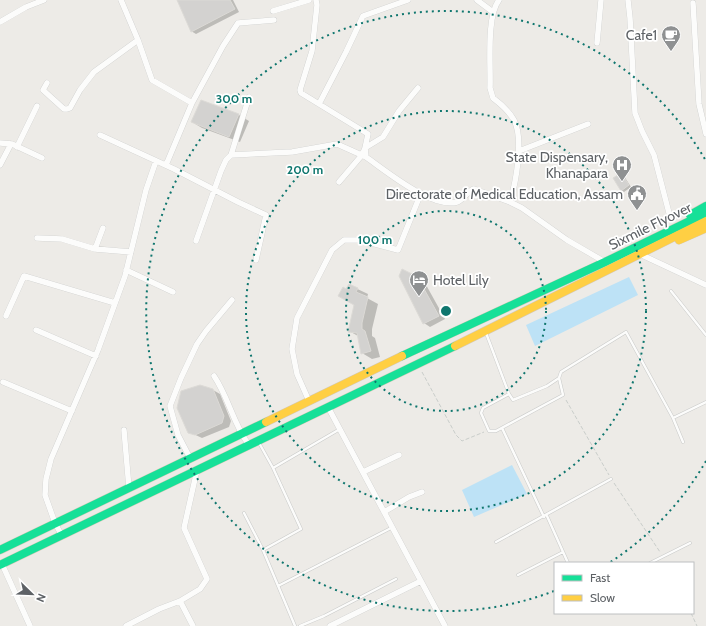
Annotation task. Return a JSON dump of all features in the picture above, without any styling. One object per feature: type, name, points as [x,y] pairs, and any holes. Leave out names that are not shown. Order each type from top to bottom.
[{"type":"main road","points":[[606,266],[608,255],[706,206]]},
{"type":"main road","name":"Sixmile Flyover","points":[[606,266],[706,213]]},
{"type":"main road","name":"Sixmile Flyover","points":[[630,254],[706,221]]},
{"type":"main road","points":[[606,266],[614,272],[644,256],[706,228]]},
{"type":"main road","points":[[0,550],[450,333],[606,266]]},
{"type":"main road","points":[[1,565],[486,331],[606,266]]},
{"type":"street","points":[[0,21],[26,7],[44,0]]},
{"type":"street","points":[[121,0],[138,40],[152,80],[192,103]]},
{"type":"street","points":[[274,11],[309,0]]},
{"type":"street","points":[[319,104],[363,16],[408,0]]},
{"type":"street","points":[[476,0],[493,12]]},
{"type":"street","points":[[499,0],[493,12],[491,30],[490,88],[493,98],[502,105],[515,121],[520,146],[510,202]]},
{"type":"street","points":[[597,43],[601,0]]},
{"type":"street","points":[[628,0],[635,113],[654,155],[669,213],[672,215]]},
{"type":"street","points":[[318,2],[312,51],[300,90],[301,93],[368,134],[364,156],[339,182]]},
{"type":"street","points":[[693,3],[699,104],[706,134]]},
{"type":"street","points":[[166,165],[192,103],[223,46],[238,23],[274,20]]},
{"type":"street","points":[[47,82],[43,90],[64,109],[70,108],[80,90],[94,72],[138,40]]},
{"type":"street","points":[[365,148],[383,137],[399,111],[418,88]]},
{"type":"street","points":[[196,241],[226,160],[231,154],[249,97]]},
{"type":"street","points":[[0,165],[14,146],[37,106]]},
{"type":"street","points":[[519,151],[588,124]]},
{"type":"street","points":[[100,135],[166,165],[266,215],[256,260]]},
{"type":"street","points":[[0,143],[14,146],[42,158]]},
{"type":"street","points":[[231,154],[292,152],[337,144],[364,156],[409,187],[438,202],[457,202],[470,190],[474,189],[510,202],[522,208],[606,266]]},
{"type":"street","points":[[62,536],[55,523],[45,495],[46,479],[51,459],[96,356],[115,303],[126,270],[146,190],[156,161]]},
{"type":"street","points":[[309,401],[298,374],[292,349],[297,318],[332,250],[344,240],[360,240],[398,250],[421,194]]},
{"type":"street","points":[[95,249],[103,228]]},
{"type":"street","points":[[37,238],[62,239],[95,249],[130,252]]},
{"type":"street","points":[[644,256],[706,285]]},
{"type":"street","points":[[126,270],[173,292]]},
{"type":"street","points":[[6,316],[24,276],[115,303]]},
{"type":"street","points":[[190,458],[178,436],[170,406],[180,378],[197,344],[232,300]]},
{"type":"street","points":[[36,330],[96,356]]},
{"type":"street","points":[[214,376],[220,384],[241,434],[249,445]]},
{"type":"street","points":[[1,382],[72,411]]},
{"type":"street","points":[[328,407],[444,626]]},
{"type":"street","points":[[124,430],[129,488]]},
{"type":"street","points":[[363,472],[399,455]]},
{"type":"street","points":[[126,626],[159,609],[180,601],[200,589],[207,579],[184,528],[198,470]]},
{"type":"street","points":[[384,512],[409,497],[422,492]]},
{"type":"street","points":[[1,565],[30,626]]},
{"type":"street","points":[[330,626],[421,581]]},
{"type":"street","points":[[180,601],[193,626]]},
{"type":"lane","points":[[672,291],[706,335]]},
{"type":"lane","points":[[486,331],[509,394],[514,400],[547,386],[559,378]]},
{"type":"lane","points":[[509,394],[483,408],[481,413],[489,431],[496,431],[563,395],[559,378],[561,372],[626,332],[673,418],[683,442]]},
{"type":"lane","points":[[673,418],[706,402]]},
{"type":"lane","points":[[502,428],[568,562]]},
{"type":"lane","points":[[273,468],[340,430]]},
{"type":"lane","points":[[258,441],[273,468],[301,529],[263,550]]},
{"type":"lane","points":[[496,542],[611,479]]},
{"type":"lane","points":[[244,513],[263,550],[295,626]]},
{"type":"lane","points":[[278,586],[392,527]]},
{"type":"lane","points":[[652,562],[690,543]]},
{"type":"lane","points":[[518,574],[563,552]]},
{"type":"lane","points":[[300,626],[324,616],[396,579]]},
{"type":"path","points":[[422,372],[456,435],[462,441],[489,431]]},
{"type":"path","points":[[691,614],[697,626]]},
{"type":"water","points":[[629,277],[638,295],[535,346],[526,325]]},
{"type":"water","points":[[512,465],[527,494],[474,517],[462,490]]},
{"type":"building","points":[[177,0],[230,0],[235,9],[191,32]]},
{"type":"building","points":[[201,100],[239,114],[229,137],[191,122]]},
{"type":"building","points":[[621,173],[629,185],[621,191],[613,178]]},
{"type":"building","name":"Hotel Lily","points":[[402,269],[412,274],[414,279],[418,278],[439,316],[423,324],[399,276]]},
{"type":"building","points":[[349,284],[358,288],[356,292],[368,297],[362,329],[365,331],[371,351],[361,354],[357,333],[348,332],[354,305],[338,296],[343,287],[346,289]]},
{"type":"building","points":[[200,385],[213,389],[224,416],[222,423],[195,435],[188,433],[177,408],[181,391]]},
{"type":"traffic: fast","points":[[690,215],[706,206]]},
{"type":"traffic: fast","points":[[402,356],[605,262],[706,213]]},
{"type":"traffic: fast","points":[[0,565],[455,346]]},
{"type":"traffic: fast","points":[[0,550],[266,422]]},
{"type":"traffic: slow","points":[[455,346],[706,221]]},
{"type":"traffic: slow","points":[[679,240],[706,228]]},
{"type":"traffic: slow","points":[[266,422],[402,356]]},
{"type":"place","name":"Cafe1","points":[[671,52]]},
{"type":"place","name":"State Dispensary, Khanapara","points":[[622,182]]},
{"type":"place","name":"Directorate of Medical Education, Assam","points":[[637,211]]},
{"type":"place","name":"Hotel Lily","points":[[419,297]]}]
